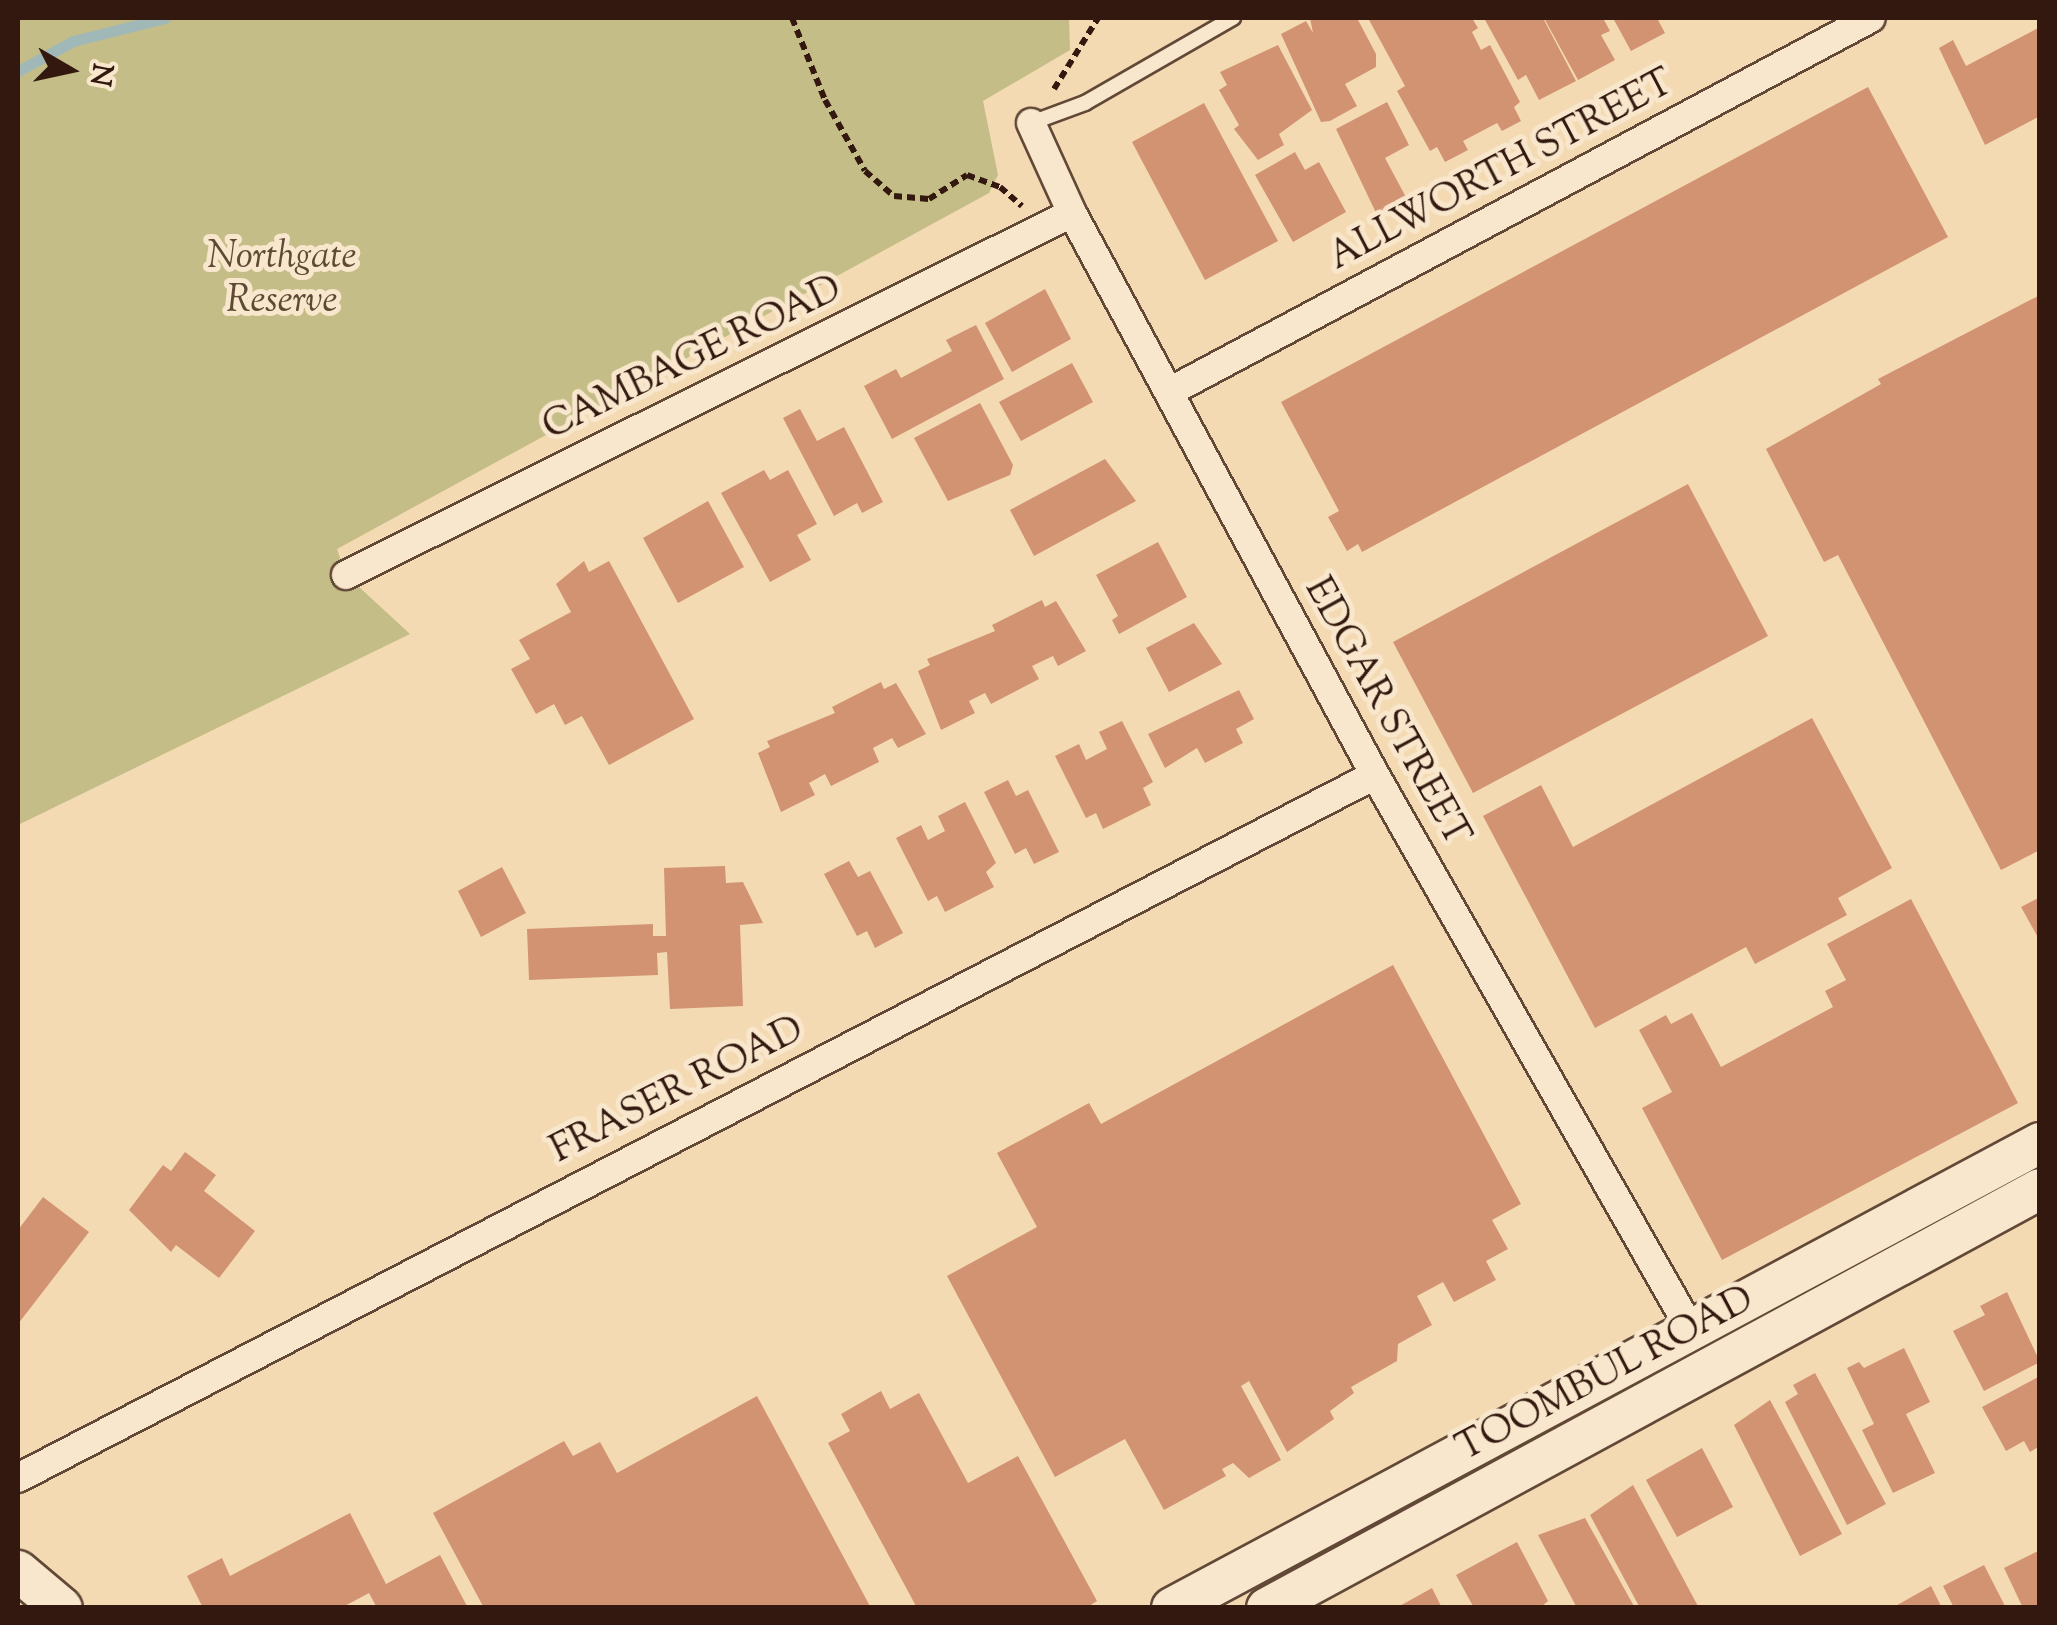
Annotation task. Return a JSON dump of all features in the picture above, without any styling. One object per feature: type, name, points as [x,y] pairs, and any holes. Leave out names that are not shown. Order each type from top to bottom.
[{"type":"main road","name":"TOOMBUL ROAD","points":[[1172,1608],[2028,1150]]},
{"type":"main road","name":"TOOMBUL ROAD","points":[[1267,1608],[2038,1193]]},
{"type":"main road","points":[[18,1571],[62,1608]]},
{"type":"street","name":"ALLWORTH STREET","points":[[1169,392],[1871,18]]},
{"type":"street","name":"EDGAR STREET","points":[[1031,123],[1072,213],[1375,775],[1690,1330]]},
{"type":"street","name":"CAMBAGE ROAD","points":[[346,574],[1072,213]]},
{"type":"street","name":"FRASER ROAD","points":[[18,1478],[1375,775]]},
{"type":"street","points":[[2028,1150],[2038,1193]]},
{"type":"lane","points":[[1031,123],[1085,103],[1233,18]]},
{"type":"path","points":[[792,18],[826,100],[865,171],[894,196],[928,198],[956,178],[982,178],[1010,194],[1044,228]]},
{"type":"path","points":[[1031,123],[1098,18]]},
{"type":"green space","name":"Northgate Reserve","points":[[18,18],[1069,18],[1070,50],[983,101],[998,175],[989,193],[337,549],[346,575],[410,634],[18,825]]},
{"type":"building","points":[[1310,18],[1357,18],[1376,54],[1376,67],[1345,84],[1357,106],[1330,121],[1321,122],[1281,34],[1306,21],[1313,33]]},
{"type":"building","points":[[1368,18],[1472,18],[1478,28],[1472,32],[1481,50],[1490,45],[1520,102],[1514,107],[1521,121],[1502,131],[1497,123],[1463,141],[1468,150],[1445,162],[1437,147],[1430,151],[1397,91],[1405,86]]},
{"type":"building","points":[[1484,18],[1543,18],[1576,81],[1539,100],[1526,75],[1518,80]]},
{"type":"building","points":[[1544,18],[1603,18],[1610,31],[1601,35],[1615,60],[1578,80]]},
{"type":"building","points":[[1613,18],[1657,18],[1665,33],[1631,51]]},
{"type":"building","points":[[2040,27],[2040,116],[1985,145],[1939,48],[1953,40],[1966,66]]},
{"type":"building","points":[[1278,45],[1312,110],[1279,134],[1284,145],[1258,160],[1234,129],[1239,125],[1219,90],[1227,85],[1220,72]]},
{"type":"building","points":[[1868,87],[1948,237],[1362,552],[1358,544],[1347,551],[1328,517],[1339,511],[1281,402]]},
{"type":"building","points":[[1387,102],[1409,145],[1385,158],[1408,201],[1378,217],[1336,129]]},
{"type":"building","points":[[1204,103],[1278,241],[1205,280],[1132,142]]},
{"type":"building","points":[[1295,152],[1305,170],[1319,162],[1346,212],[1293,242],[1255,175]]},
{"type":"building","points":[[1045,289],[1071,339],[1012,372],[985,323]]},
{"type":"building","points":[[2040,295],[2040,850],[2001,870],[1838,555],[1824,562],[1766,449],[1881,384],[1878,379]]},
{"type":"building","points":[[976,325],[1004,379],[892,439],[864,386],[896,369],[901,378],[952,351],[946,340]]},
{"type":"building","points":[[1072,363],[1093,402],[1021,441],[999,402]]},
{"type":"building","points":[[980,403],[1013,465],[1010,475],[948,501],[914,438]]},
{"type":"building","points":[[800,409],[817,441],[844,427],[883,502],[862,513],[857,503],[834,516],[783,418]]},
{"type":"building","points":[[1105,459],[1136,501],[1034,556],[1010,510]]},
{"type":"building","points":[[764,470],[770,480],[788,470],[817,524],[797,535],[811,560],[770,582],[721,493]]},
{"type":"building","points":[[1688,484],[1768,636],[1473,793],[1393,642]]},
{"type":"building","points":[[708,501],[744,567],[678,603],[643,538]]},
{"type":"building","points":[[1158,542],[1187,597],[1119,634],[1112,620],[1118,616],[1096,575]]},
{"type":"building","points":[[584,561],[589,572],[609,561],[694,719],[609,765],[582,716],[565,725],[554,704],[536,714],[511,669],[530,659],[519,640],[571,612],[556,584]]},
{"type":"building","points":[[1042,600],[1045,607],[1056,601],[1086,651],[1058,666],[1053,656],[1032,666],[1039,679],[991,704],[985,693],[969,701],[975,713],[941,730],[918,671],[930,665],[927,659],[995,631],[992,625]]},
{"type":"building","points":[[1194,623],[1222,664],[1169,692],[1146,648]]},
{"type":"building","points":[[881,682],[884,689],[896,683],[926,734],[898,748],[892,738],[873,748],[879,762],[831,786],[825,774],[809,783],[815,795],[781,812],[758,753],[770,747],[767,741],[835,713],[832,707]]},
{"type":"building","points":[[1239,690],[1254,719],[1236,729],[1243,743],[1205,763],[1197,748],[1165,768],[1148,734]]},
{"type":"building","points":[[1812,718],[1892,868],[1838,898],[1847,915],[1755,964],[1746,947],[1595,1028],[1483,816],[1541,785],[1573,847]]},
{"type":"building","points":[[1122,721],[1153,782],[1143,788],[1151,805],[1103,829],[1096,813],[1086,818],[1055,756],[1079,744],[1086,760],[1107,749],[1099,732]]},
{"type":"building","points":[[1008,780],[1016,796],[1028,790],[1059,852],[1034,864],[1026,848],[1015,854],[984,792]]},
{"type":"building","points":[[965,802],[996,863],[986,872],[994,887],[945,912],[937,896],[928,901],[896,838],[921,825],[928,840],[945,831],[938,816]]},
{"type":"building","points":[[849,861],[858,877],[870,871],[903,933],[875,948],[867,931],[857,936],[824,874]]},
{"type":"building","points":[[725,866],[726,883],[743,882],[763,923],[740,925],[743,1006],[670,1009],[667,952],[657,953],[658,975],[529,980],[527,929],[653,924],[653,936],[666,936],[664,868]]},
{"type":"building","points":[[502,867],[526,913],[481,937],[458,891]]},
{"type":"building","points":[[2040,897],[2040,941],[2021,907]]},
{"type":"building","points":[[1911,899],[2018,1103],[1722,1260],[1642,1108],[1672,1092],[1639,1030],[1666,1015],[1671,1024],[1692,1013],[1721,1067],[1833,1007],[1825,991],[1846,980],[1827,944]]},
{"type":"building","points":[[1393,965],[1521,1204],[1492,1220],[1508,1249],[1486,1261],[1496,1280],[1454,1302],[1443,1282],[1417,1296],[1432,1325],[1398,1344],[1397,1361],[1351,1387],[1354,1393],[1330,1411],[1334,1419],[1287,1452],[1249,1381],[1241,1386],[1281,1460],[1249,1478],[1233,1463],[1222,1469],[1226,1476],[1164,1510],[1125,1439],[1055,1477],[947,1276],[1037,1227],[997,1153],[1089,1103],[1101,1124]]},
{"type":"building","points":[[185,1152],[216,1175],[204,1191],[255,1231],[219,1278],[176,1245],[171,1252],[129,1210],[163,1165],[171,1171]]},
{"type":"building","points":[[43,1197],[89,1232],[18,1324],[18,1230]]},
{"type":"building","points":[[2007,1292],[2040,1362],[1984,1391],[1953,1331],[1985,1315],[1980,1306]]},
{"type":"building","points":[[1904,1348],[1930,1402],[1906,1414],[1935,1473],[1893,1493],[1862,1430],[1874,1424],[1847,1368],[1859,1362],[1864,1368]]},
{"type":"building","points":[[1815,1373],[1886,1504],[1847,1525],[1785,1402],[1798,1394],[1793,1385]]},
{"type":"building","points":[[2040,1376],[2040,1446],[2030,1452],[2024,1441],[2006,1451],[1982,1407]]},
{"type":"building","points":[[881,1391],[890,1409],[919,1393],[968,1483],[1018,1456],[1097,1601],[1086,1608],[917,1608],[828,1443],[850,1431],[841,1414]]},
{"type":"building","points":[[757,1396],[871,1608],[484,1608],[433,1513],[564,1441],[573,1456],[600,1442],[617,1473]]},
{"type":"building","points":[[1770,1400],[1842,1534],[1800,1556],[1734,1425]]},
{"type":"building","points":[[1702,1448],[1733,1507],[1677,1537],[1646,1480]]},
{"type":"building","points":[[1633,1485],[1699,1608],[1640,1608],[1590,1515]]},
{"type":"building","points":[[350,1513],[386,1584],[440,1555],[468,1608],[377,1608],[369,1593],[341,1608],[203,1608],[187,1576],[222,1558],[230,1576]]},
{"type":"building","points":[[1585,1518],[1635,1608],[1577,1608],[1538,1535]]},
{"type":"building","points":[[1517,1542],[1548,1601],[1540,1608],[1474,1608],[1456,1575]]},
{"type":"building","points":[[2040,1550],[2040,1608],[2023,1608],[2004,1568]]},
{"type":"building","points":[[1984,1565],[2006,1608],[1954,1608],[1943,1586]]},
{"type":"building","points":[[1931,1586],[1942,1608],[1892,1608]]},
{"type":"building","points":[[1432,1588],[1442,1608],[1396,1608]]},
{"type":"waterway","points":[[18,71],[73,41],[165,18]]}]
